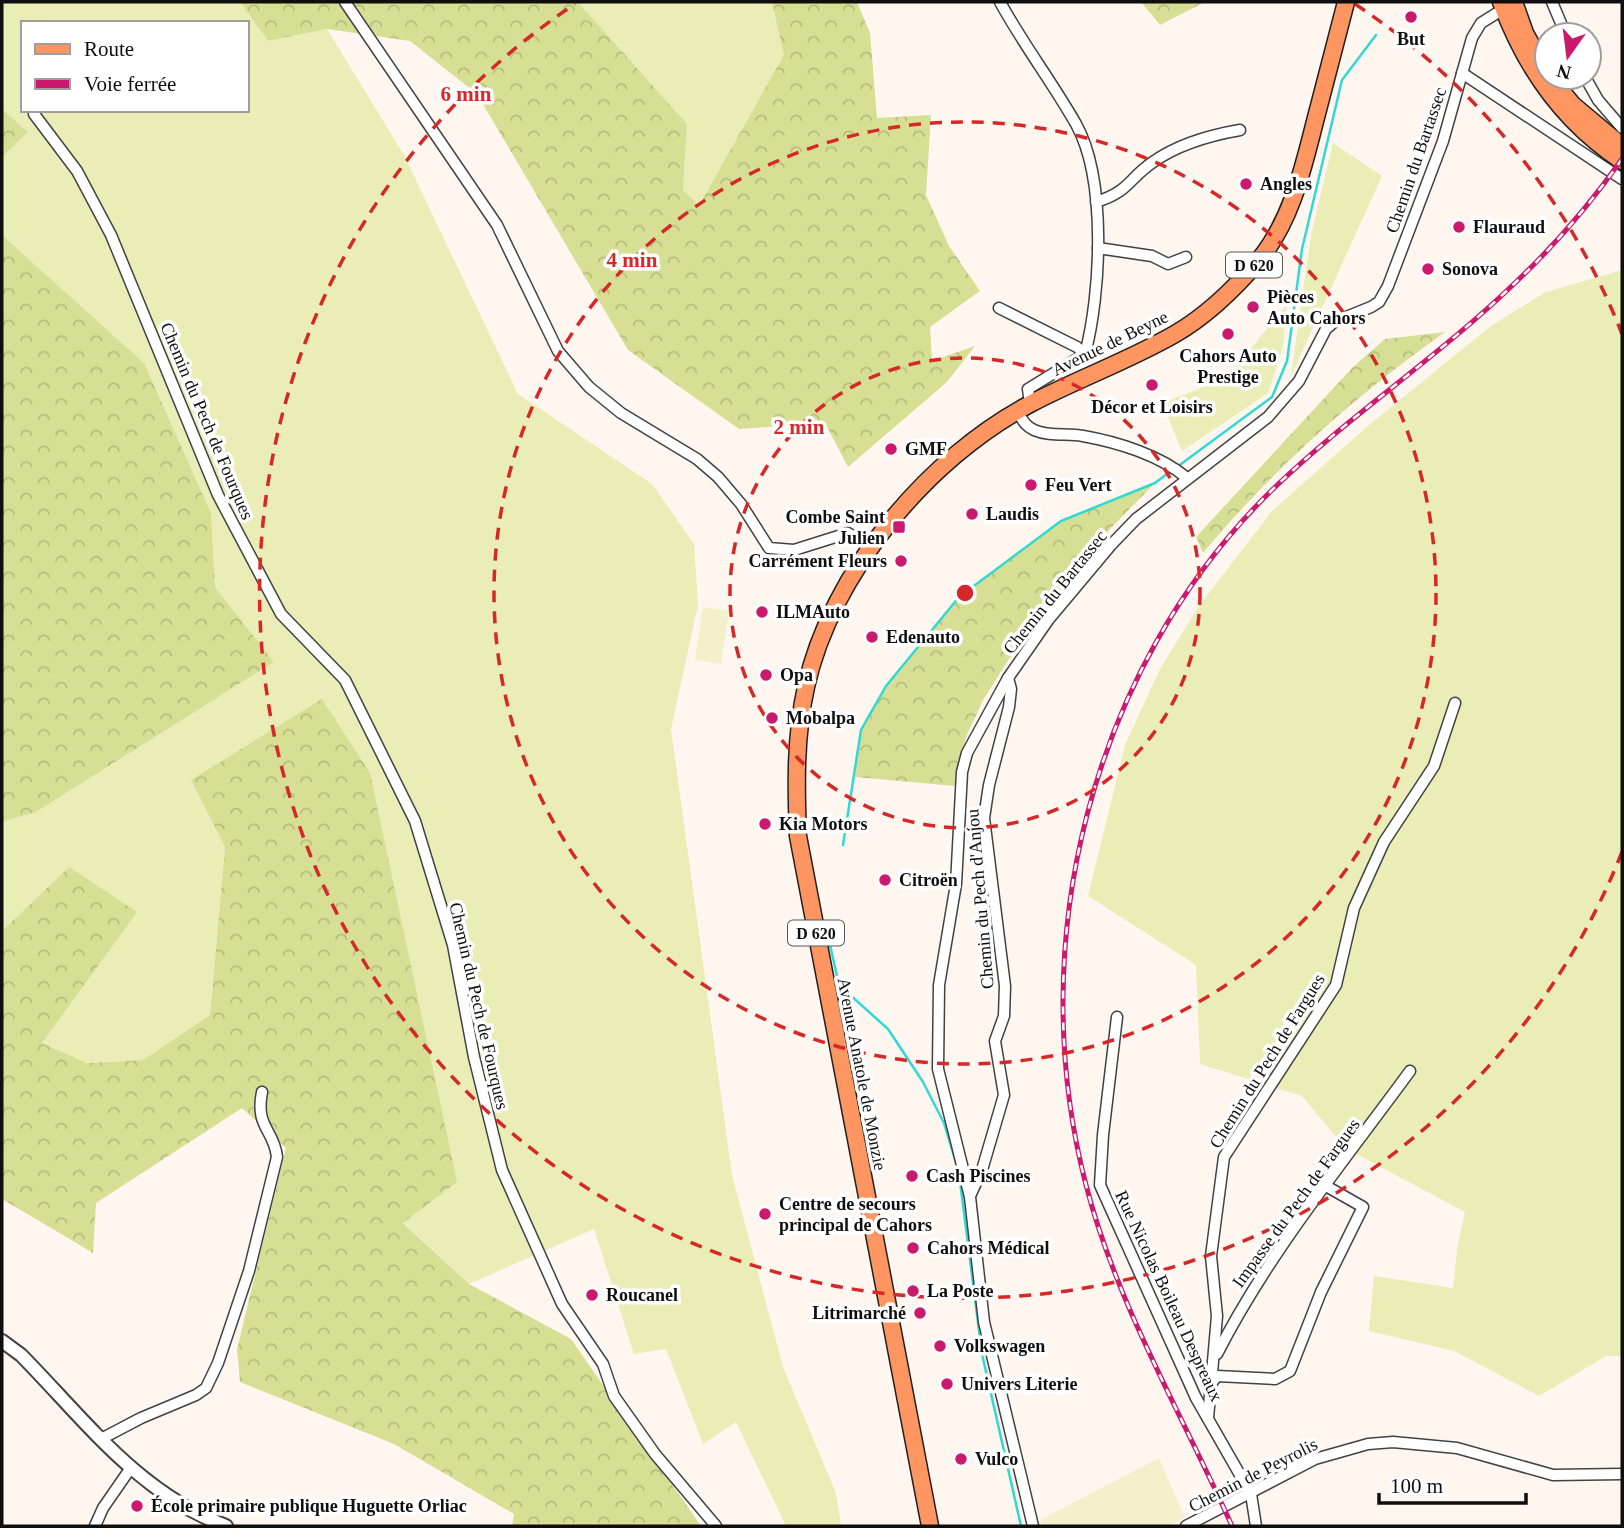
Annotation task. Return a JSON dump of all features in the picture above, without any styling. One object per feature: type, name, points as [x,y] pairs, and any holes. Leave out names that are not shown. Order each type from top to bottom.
[{"type":"main road","name":"Avenue de Beyne","points":[[1023,407],[1176,333],[1211,307],[1261,257],[1277,232],[1300,180],[1346,2]]},
{"type":"main road","points":[[1521,3],[1525,33],[1533,48]]},
{"type":"main road","points":[[1499,7],[1537,78],[1564,113],[1622,161]]},
{"type":"main road","points":[[1562,91],[1573,105],[1622,146]]},
{"type":"main road","name":"Avenue Anatole de Monzie","points":[[930,1526],[798,836],[796,788],[800,712],[806,683],[834,610],[872,547],[921,485],[956,455],[1023,407]]},
{"type":"street","points":[[345,2],[476,191],[497,225],[558,351],[589,387],[621,413],[697,458],[741,504],[769,548],[794,550],[848,533],[872,547]]},
{"type":"street","points":[[1000,2],[1024,46],[1077,125],[1093,168],[1098,248],[1085,354]]},
{"type":"street","points":[[1552,2],[1560,21]]},
{"type":"street","name":"Chemin du Bartassec","points":[[1033,1526],[984,1322],[970,1197],[938,1069],[937,1006],[956,884],[962,772],[976,732],[1007,678],[1049,619],[1111,545],[1184,475],[1268,416],[1282,402],[1299,381],[1326,329],[1334,321],[1379,302],[1388,286],[1443,141],[1477,30],[1499,7]]},
{"type":"street","points":[[1462,73],[1622,179]]},
{"type":"street","points":[[1593,91],[1622,128]]},
{"type":"street","name":"Chemin du Pech de Fourques","points":[[34,114],[77,172],[111,235],[218,495],[281,614],[345,680],[415,821],[453,945],[474,1057],[502,1170],[562,1304],[603,1364],[614,1396],[716,1526]]},
{"type":"street","points":[[1096,202],[1114,197],[1153,162],[1212,134],[1240,130]]},
{"type":"street","points":[[1098,248],[1152,256],[1168,264],[1186,257]]},
{"type":"street","points":[[999,308],[1077,347],[1085,354]]},
{"type":"street","points":[[1085,354],[1028,388],[1023,407],[1025,424],[1046,434],[1082,436],[1127,448],[1171,466],[1184,475]]},
{"type":"street","name":"Chemin du Pech d'Anjou","points":[[970,1197],[982,1170],[1004,1095],[995,1041],[1003,1016],[1005,986],[985,818],[989,785],[1012,689],[1007,678]]},
{"type":"street","name":"Chemin du Pech de Fargues","points":[[1208,1418],[1217,1316],[1212,1256],[1224,1157],[1336,985],[1354,908],[1384,842],[1434,766],[1455,703]]},
{"type":"street","name":"Rue Nicolas Boileau Despreaux","points":[[1117,1017],[1102,1135],[1100,1185],[1150,1300],[1208,1418],[1251,1494]]},
{"type":"street","name":"Impasse du Pech de Fargues","points":[[1215,1358],[1250,1290],[1410,1071]]},
{"type":"street","points":[[101,1439],[162,1408],[197,1395],[205,1388],[218,1363],[249,1271],[277,1157],[276,1146],[262,1126],[259,1110],[262,1092]]},
{"type":"street","points":[[1210,1386],[1217,1376],[1275,1379],[1290,1371],[1321,1292],[1363,1207],[1326,1186]]},
{"type":"street","points":[[2,1341],[21,1355],[130,1469],[181,1506],[226,1526]]},
{"type":"street","name":"Chemin de Peyrolis","points":[[1186,1526],[1333,1452],[1393,1443],[1457,1448],[1553,1475],[1622,1474]]},
{"type":"street","points":[[95,1526],[103,1508],[130,1469]]},
{"type":"street","points":[[1251,1494],[1256,1526]]},
{"type":"green space","points":[[2,2],[240,2],[268,41],[327,29],[404,155],[518,394],[652,484],[694,544],[698,605],[671,729],[732,1175],[783,1367],[836,1493],[841,1526],[786,1526],[736,1422],[703,1444],[666,1349],[634,1354],[594,1229],[469,1284],[403,1222],[457,1182],[191,780],[225,847],[210,1015],[143,1060],[87,1063],[42,1043],[69,867],[2,931],[2,822],[36,812],[274,662],[215,587],[211,513],[144,363],[2,235],[2,157],[28,132],[2,109]]},
{"type":"green space","points":[[240,2],[578,2],[687,124],[683,190],[699,206],[784,55],[772,2],[857,2],[870,33],[877,118],[931,115],[926,195],[949,246],[980,291],[930,327],[932,361],[975,346],[947,382],[848,467],[825,423],[739,429],[628,350],[477,94],[410,41],[327,29],[268,41]]},
{"type":"green space","points":[[578,2],[772,2],[785,55],[699,207],[683,190],[687,124]]},
{"type":"green space","points":[[1141,2],[1205,2],[1160,25]]},
{"type":"green space","points":[[2,109],[28,132],[2,157]]},
{"type":"green space","points":[[1333,143],[1382,176],[1291,376],[1311,235]]},
{"type":"green space","points":[[2,235],[144,363],[211,513],[215,587],[274,662],[36,812],[2,822]]},
{"type":"green space","points":[[1622,270],[1622,1356],[1606,1356],[1539,1396],[1454,1351],[1369,1331],[1374,1276],[1453,1288],[1457,1249],[1465,1212],[1345,1148],[1302,1096],[1200,1064],[1196,965],[1088,896],[1125,745],[1160,669],[1199,606],[1272,511],[1369,425],[1492,325],[1546,292]]},
{"type":"green space","points":[[1287,304],[1283,347],[1268,393],[1182,451],[1162,403],[1227,378]]},
{"type":"green space","points":[[1445,332],[1379,382],[1316,435],[1258,492],[1203,553],[1196,537],[1353,367],[1385,339]]},
{"type":"green space","points":[[1155,483],[1111,528],[1009,659],[983,700],[966,737],[955,786],[855,777],[861,730],[866,718],[886,686],[959,597],[1061,521]]},
{"type":"green space","points":[[322,699],[370,773],[457,1182],[403,1223],[469,1284],[571,1339],[701,1526],[512,1526],[514,1514],[394,1444],[240,1382],[237,1349],[286,1148],[242,1108],[96,1203],[93,1253],[2,1199],[2,931],[69,867],[137,912],[42,1043],[87,1063],[143,1060],[210,1015],[225,847],[191,780]]},
{"type":"shaded area","points":[[703,607],[729,611],[721,664],[695,660]]},
{"type":"shaded area","points":[[1159,1458],[1185,1517],[1169,1526],[1042,1526],[1040,1520]]},
{"type":"waterway","points":[[1177,467],[1272,397],[1287,361],[1302,249],[1342,80],[1376,35]]},
{"type":"waterway","points":[[843,845],[861,730],[886,686],[959,597],[1061,521],[1155,483],[1171,471]]},
{"type":"waterway","points":[[826,927],[839,985],[888,1029],[923,1082],[944,1123],[959,1173],[982,1354],[1021,1526]]},
{"type":"railway","points":[[1232,1526],[1133,1316],[1099,1230],[1086,1185],[1068,1093],[1063,999],[1069,906],[1087,814],[1117,725],[1157,640],[1209,562],[1271,491],[1331,437],[1457,335],[1531,267],[1573,223],[1622,159]]},
{"type":"place","name":"But","points":[[1411,17]]},
{"type":"place","name":"Angles","points":[[1246,184]]},
{"type":"place","name":"Flauraud","points":[[1459,227]]},
{"type":"place","name":"Sonova","points":[[1428,269]]},
{"type":"place","name":"Pièces Auto Cahors","points":[[1253,307]]},
{"type":"place","name":"Cahors Auto Prestige","points":[[1228,334]]},
{"type":"place","name":"Décor et Loisirs","points":[[1152,385]]},
{"type":"place","name":"GMF","points":[[891,449]]},
{"type":"place","name":"Feu Vert","points":[[1031,485]]},
{"type":"place","name":"Laudis","points":[[972,514]]},
{"type":"place","name":"Combe Saint Julien","points":[[899,527]]},
{"type":"place","name":"Carrément Fleurs","points":[[901,561]]},
{"type":"place","name":"ILMAuto","points":[[762,612]]},
{"type":"place","name":"Edenauto","points":[[872,637]]},
{"type":"place","name":"Opa","points":[[766,675]]},
{"type":"place","name":"Mobalpa","points":[[772,718]]},
{"type":"place","name":"Kia Motors","points":[[765,824]]},
{"type":"place","name":"Citroën","points":[[885,880]]},
{"type":"place","name":"Cash Piscines","points":[[912,1176]]},
{"type":"place","name":"Centre de secours principal de Cahors","points":[[765,1214]]},
{"type":"place","name":"Cahors Médical","points":[[913,1248]]},
{"type":"place","name":"La Poste","points":[[913,1291]]},
{"type":"place","name":"Roucanel","points":[[592,1295]]},
{"type":"place","name":"Litrimarché","points":[[920,1313]]},
{"type":"place","name":"Volkswagen","points":[[940,1346]]},
{"type":"place","name":"Univers Literie","points":[[947,1384]]},
{"type":"place","name":"Vulco","points":[[961,1459]]},
{"type":"place","name":"École primaire publique Huguette Orliac","points":[[137,1506]]}]
